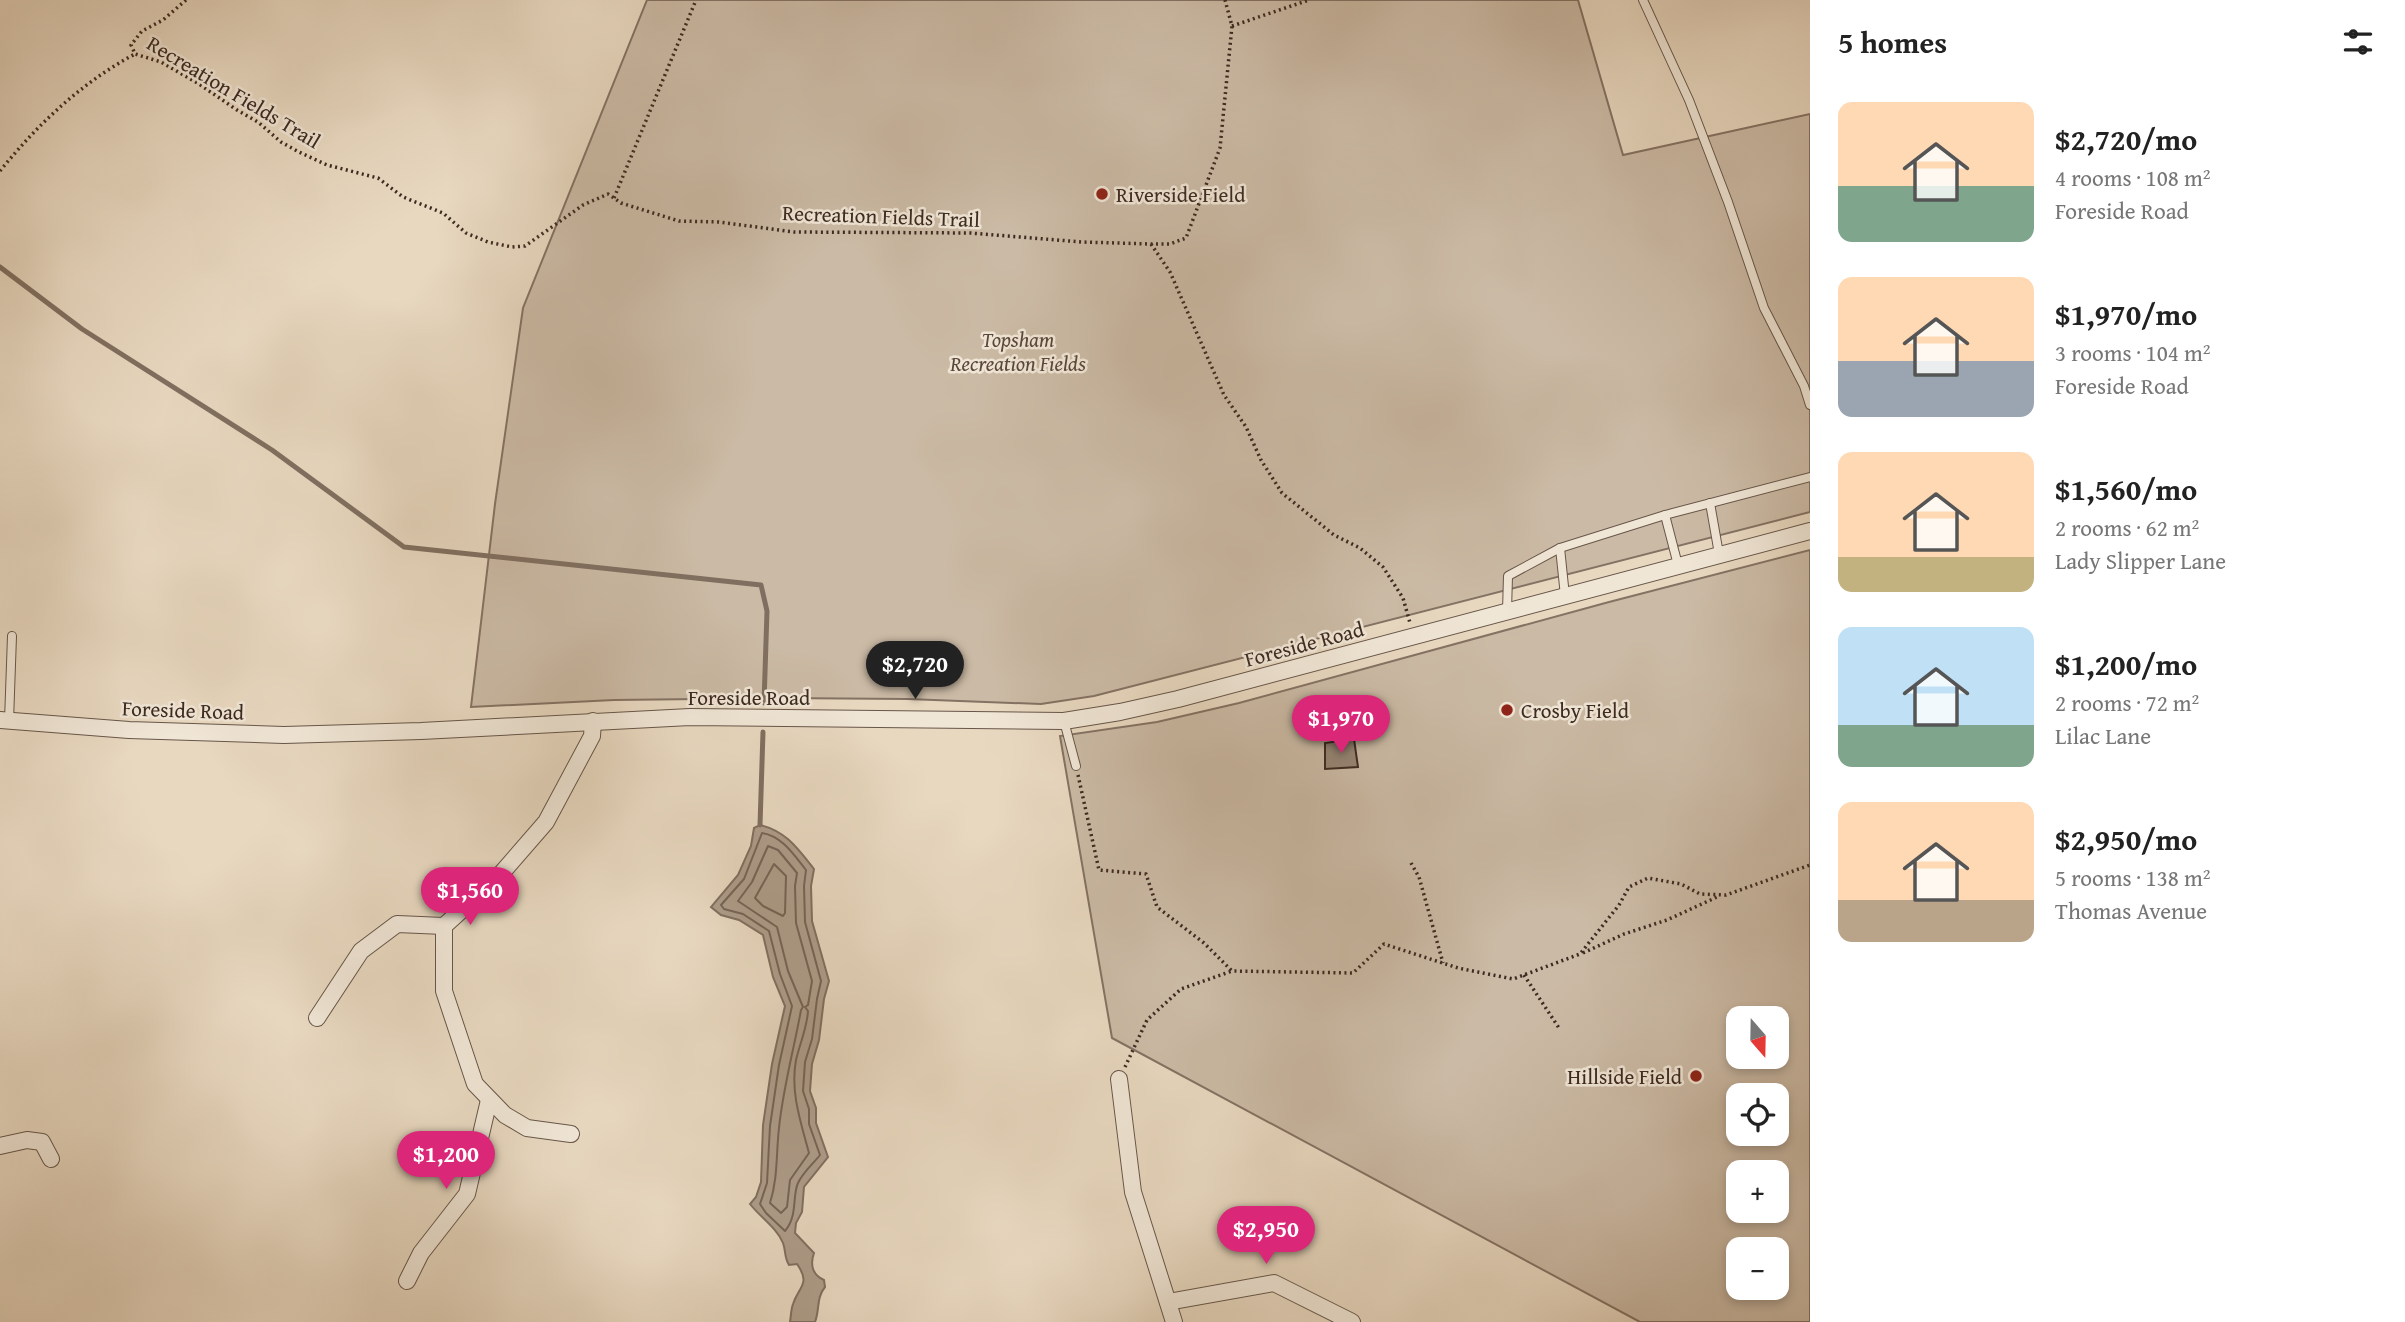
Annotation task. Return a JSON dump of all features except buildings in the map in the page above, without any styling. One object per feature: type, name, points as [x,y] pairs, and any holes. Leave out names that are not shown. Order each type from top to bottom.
[{"type":"street","name":"Foreside Road","points":[[4,720],[129,730],[284,735],[409,732],[690,718],[1064,721],[1178,699],[1810,531]]},
{"type":"street","points":[[317,1018],[361,951],[397,924],[444,926],[500,875],[546,822],[592,736],[593,721]]},
{"type":"street","points":[[444,926],[444,990],[475,1084],[505,1115],[527,1128],[571,1134]]},
{"type":"street","points":[[1119,1079],[1133,1192],[1174,1322]]},
{"type":"street","points":[[407,1281],[421,1253],[467,1194],[489,1100]]},
{"type":"street","points":[[0,1146],[27,1140],[42,1142],[51,1159]]},
{"type":"street","points":[[1168,1302],[1274,1283],[1352,1322]]},
{"type":"lane","points":[[1643,0],[1689,100],[1764,308],[1804,386],[1810,405]]},
{"type":"lane","points":[[1507,611],[1508,576],[1560,548],[1665,515],[1810,477]]},
{"type":"lane","points":[[1710,503],[1719,554]]},
{"type":"lane","points":[[1665,515],[1678,565]]},
{"type":"lane","points":[[1560,548],[1565,596]]},
{"type":"lane","points":[[4,720],[12,636]]},
{"type":"lane","points":[[1064,721],[1076,766]]},
{"type":"path","name":"Recreation Fields Trail","points":[[186,0],[163,20],[142,31],[131,45],[135,54],[161,62],[199,84],[299,152],[327,165],[378,178],[403,197],[443,213],[466,233],[488,242],[512,247],[525,246],[583,205],[608,194],[679,221],[719,222],[794,232],[970,233],[1082,242],[1170,244],[1186,238],[1220,148],[1232,26],[1225,0]]},
{"type":"path","points":[[614,198],[696,0]]},
{"type":"path","points":[[1232,26],[1309,0]]},
{"type":"path","points":[[0,171],[21,144],[62,104],[116,64],[135,54]]},
{"type":"path","points":[[1151,243],[1170,272],[1224,395],[1246,427],[1261,460],[1282,493],[1334,535],[1360,548],[1383,567],[1402,598],[1411,625]]},
{"type":"path","points":[[1076,766],[1099,870],[1146,873],[1157,906],[1204,943],[1232,971]]},
{"type":"path","points":[[1411,863],[1419,877],[1443,963]]},
{"type":"path","points":[[1119,1079],[1147,1020],[1181,989],[1232,971],[1353,973],[1384,943],[1443,963],[1513,979],[1667,919],[1718,896],[1810,865]]},
{"type":"path","points":[[1580,954],[1619,905],[1629,887],[1648,878],[1681,884],[1700,894],[1726,895]]},
{"type":"path","points":[[1524,974],[1559,1028]]},
{"type":"green space","name":"Topsham Recreation Fields","points":[[647,0],[1578,0],[1623,155],[1810,114],[1810,512],[1094,696],[1041,704],[777,698],[614,700],[471,707],[495,504],[523,308]]},
{"type":"green space","points":[[1810,550],[1810,1322],[1640,1322],[1112,1038],[1060,736],[1157,722],[1239,703]]},
{"type":"water","points":[[760,825],[784,836],[814,869],[811,886],[812,921],[829,981],[812,1064],[810,1091],[816,1108],[816,1123],[828,1157],[804,1187],[802,1212],[796,1223],[795,1233],[814,1253],[813,1269],[824,1280],[825,1287],[820,1295],[815,1322],[790,1322],[792,1306],[802,1285],[803,1276],[797,1264],[789,1265],[783,1243],[773,1227],[750,1204],[756,1197],[761,1182],[763,1125],[772,1064],[785,1006],[773,977],[763,935],[739,920],[721,915],[711,907],[738,875],[751,846],[754,828]]},
{"type":"waterway","points":[[0,267],[82,329],[272,450],[404,547],[761,585],[767,611],[764,703]]},
{"type":"waterway","points":[[760,825],[763,732]]},
{"type":"place","name":"Riverside Field","points":[[1102,194]]},
{"type":"place","name":"Crosby Field","points":[[1507,710]]},
{"type":"place","name":"Hillside Field","points":[[1696,1076]]}]
